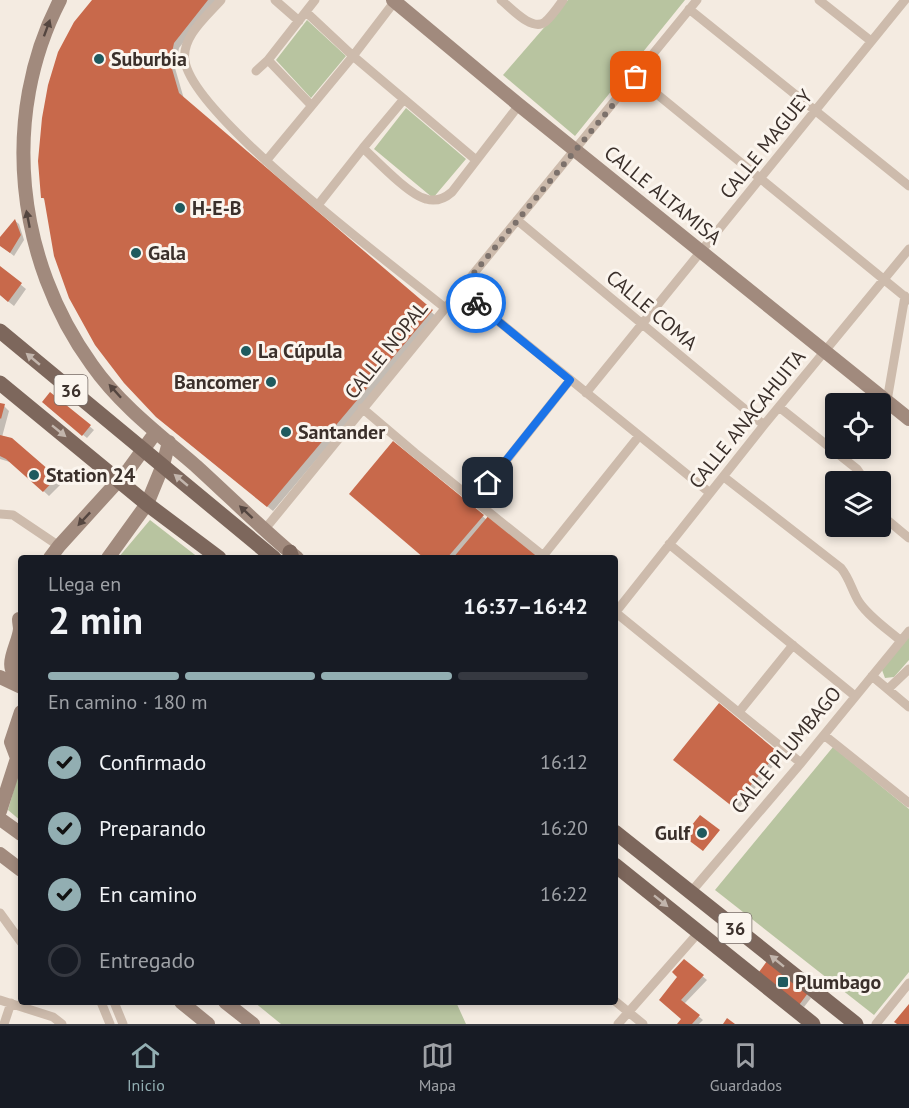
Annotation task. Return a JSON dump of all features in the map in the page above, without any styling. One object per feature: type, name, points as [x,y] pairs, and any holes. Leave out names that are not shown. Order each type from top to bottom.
[{"type":"main road","name":"36","points":[[0,331],[270,555]]},
{"type":"main road","name":"36","points":[[0,383],[147,504],[215,555]]},
{"type":"main road","name":"36","points":[[618,834],[856,1024]]},
{"type":"main road","name":"36","points":[[618,867],[813,1024]]},
{"type":"street","points":[[60,0],[34,65],[22,122],[21,168],[31,230],[49,289],[71,334],[93,367],[134,413],[169,442],[292,555]]},
{"type":"street","points":[[221,0],[191,36],[185,48],[184,59],[187,71],[196,86],[232,128],[266,161],[444,308]]},
{"type":"street","points":[[275,0],[299,21]]},
{"type":"street","points":[[256,71],[268,60],[315,0]]},
{"type":"street","points":[[501,0],[530,23],[536,25],[545,22],[563,0]]},
{"type":"street","name":"CALLE NOPAL","points":[[265,529],[697,0]]},
{"type":"street","points":[[819,0],[871,41]]},
{"type":"street","name":"CALLE MAGUEY","points":[[586,393],[904,0]]},
{"type":"street","points":[[266,161],[353,56],[394,1]]},
{"type":"street","name":"CALLE ALTAMISA","points":[[394,1],[519,105],[877,393]]},
{"type":"street","points":[[689,9],[909,186]]},
{"type":"street","points":[[306,12],[353,56],[476,160]]},
{"type":"street","points":[[268,60],[311,105]]},
{"type":"street","points":[[636,77],[907,298],[889,393]]},
{"type":"street","points":[[318,206],[404,99]]},
{"type":"street","points":[[363,148],[423,199],[444,199],[452,192],[519,105]]},
{"type":"street","name":"CALLE COMA","points":[[517,220],[764,425]]},
{"type":"street","name":"CALLE ANACAHUITA","points":[[618,609],[764,425],[909,249]]},
{"type":"street","points":[[460,290],[710,493]]},
{"type":"street","points":[[475,500],[570,380]]},
{"type":"street","name":"CALLE ALTAMISA","points":[[891,404],[909,418]]},
{"type":"street","points":[[779,407],[858,471]]},
{"type":"street","points":[[362,408],[542,555]]},
{"type":"street","points":[[52,555],[120,480],[156,432]]},
{"type":"street","points":[[546,555],[639,436]]},
{"type":"street","points":[[110,555],[147,504],[163,465],[169,442]]},
{"type":"street","points":[[724,477],[841,568],[866,610],[901,641]]},
{"type":"street","points":[[0,514],[13,515],[59,546]]},
{"type":"street","points":[[891,523],[909,538]]},
{"type":"street","points":[[669,544],[855,696]]},
{"type":"street","points":[[618,615],[801,763]]},
{"type":"street","points":[[0,671],[18,622]]},
{"type":"street","name":"CALLE PLUMBAGO","points":[[691,892],[909,631]]},
{"type":"street","points":[[18,637],[10,664],[14,674],[18,676]]},
{"type":"street","points":[[739,712],[793,645]]},
{"type":"street","points":[[888,689],[909,669]]},
{"type":"street","points":[[872,676],[909,707]]},
{"type":"street","points":[[0,677],[18,686]]},
{"type":"street","points":[[18,721],[11,742],[18,751]]},
{"type":"street","points":[[824,735],[909,802]]},
{"type":"street","points":[[0,811],[18,755]]},
{"type":"street","points":[[0,819],[18,832]]},
{"type":"street","points":[[0,854],[18,868]]},
{"type":"street","points":[[0,913],[18,938]]},
{"type":"street","points":[[618,1024],[699,932]]},
{"type":"street","points":[[876,1024],[909,983]]},
{"type":"street","points":[[0,1000],[53,1017],[62,1024]]},
{"type":"street","points":[[4,1024],[11,1003]]},
{"type":"street","points":[[618,1004],[643,1024]]},
{"type":"street","points":[[102,1005],[110,1024]]},
{"type":"street","points":[[115,1005],[123,1024]]},
{"type":"street","points":[[185,1005],[208,1024]]},
{"type":"street","points":[[229,1005],[253,1024]]},
{"type":"green space","points":[[568,0],[685,0],[575,136],[503,75]]},
{"type":"green space","points":[[307,20],[346,56],[311,98],[276,60]]},
{"type":"green space","points":[[406,108],[466,159],[433,198],[374,149]]},
{"type":"green space","points":[[150,520],[195,555],[121,555]]},
{"type":"green space","points":[[909,636],[909,660],[894,677],[885,678],[882,670]]},
{"type":"green space","points":[[833,747],[909,809],[909,972],[874,1015],[715,890]]},
{"type":"green space","points":[[18,775],[18,818],[8,810]]},
{"type":"green space","points":[[258,1005],[457,1005],[466,1024],[281,1024]]},
{"type":"building","name":"H-E-B","points":[[92,0],[208,0],[174,43],[170,62],[179,93],[433,310],[267,507],[156,417],[124,383],[95,345],[69,298],[54,256],[44,198],[41,198],[38,161],[42,118],[48,85],[58,52],[74,22]]},
{"type":"building","points":[[15,219],[21,235],[10,253],[0,246],[0,237]]},
{"type":"building","points":[[0,266],[22,283],[8,302],[0,295]]},
{"type":"building","points":[[50,392],[91,425],[82,436],[42,402]]},
{"type":"building","points":[[0,403],[5,404],[1,419],[0,418]]},
{"type":"building","points":[[0,435],[12,438],[57,477],[43,492],[0,456]]},
{"type":"building","points":[[393,441],[484,515],[450,555],[420,555],[349,494]]},
{"type":"building","points":[[490,514],[538,555],[456,555]]},
{"type":"building","points":[[719,703],[778,752],[733,807],[673,760]]},
{"type":"building","name":"Gulf","points":[[700,815],[720,830],[703,851],[683,836]]},
{"type":"building","points":[[684,959],[704,975],[681,1000],[700,1015],[692,1024],[677,1024],[681,1019],[659,1000],[677,977],[672,972]]},
{"type":"building","name":"Plumbago","points":[[767,961],[808,993],[799,1005],[759,972]]},
{"type":"building","points":[[909,1004],[909,1024],[894,1022]]},
{"type":"building","points":[[727,1018],[735,1024],[723,1024]]},
{"type":"way so far","points":[[476,303],[460,290],[636,77]]},
{"type":"place","name":"Suburbia","points":[[99,59]]},
{"type":"place","name":"H-E-B","points":[[180,208]]},
{"type":"place","name":"Gala","points":[[136,253]]},
{"type":"place","name":"La Cúpula","points":[[246,351]]},
{"type":"place","name":"Bancomer","points":[[271,382]]},
{"type":"place","name":"Santander","points":[[286,432]]},
{"type":"place","name":"Station 24","points":[[34,475]]},
{"type":"place","name":"Gulf","points":[[702,833]]},
{"type":"place","name":"Plumbago","points":[[783,982]]},
{"type":"route","points":[[476,303],[570,380],[488,483]]}]
